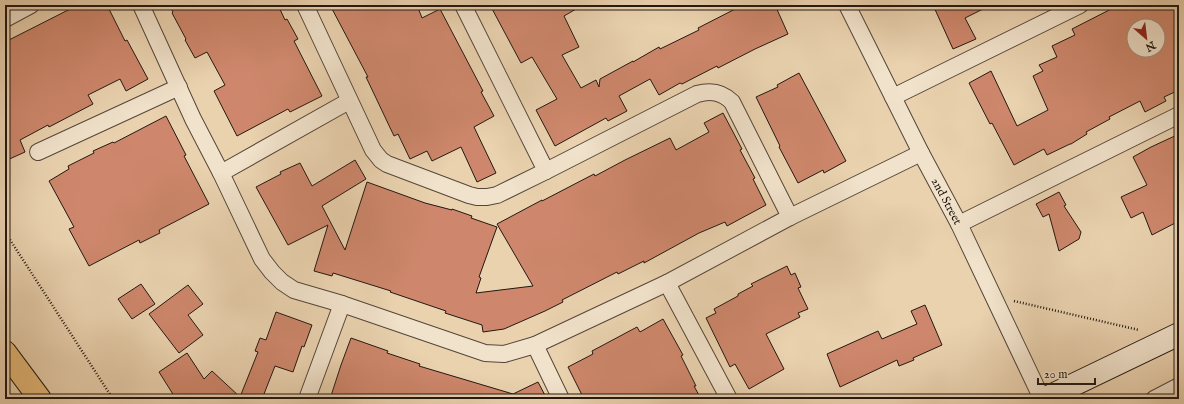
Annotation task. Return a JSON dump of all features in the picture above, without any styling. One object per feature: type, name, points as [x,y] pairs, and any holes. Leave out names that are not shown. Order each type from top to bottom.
[{"type":"main road","points":[[5,352],[40,399]]},
{"type":"street","points":[[5,19],[31,5]]},
{"type":"street","points":[[141,5],[193,119],[221,173],[262,259],[272,272],[282,282],[294,290],[342,304],[485,353],[504,354],[535,345],[667,283],[790,217],[921,154]]},
{"type":"street","points":[[305,5],[373,150],[388,164],[469,195],[486,197],[497,194],[546,171],[697,94],[705,92],[717,93],[724,95],[732,102],[790,217]]},
{"type":"street","points":[[462,5],[546,171]]},
{"type":"street","name":"2nd Street","points":[[847,5],[921,154],[959,224],[1043,399]]},
{"type":"street","points":[[893,97],[1080,5]]},
{"type":"street","points":[[38,152],[179,87]]},
{"type":"street","points":[[221,173],[349,101]]},
{"type":"street","points":[[959,224],[1179,115]]},
{"type":"street","points":[[667,283],[729,399]]},
{"type":"street","points":[[307,399],[342,304]]},
{"type":"street","points":[[1043,399],[1179,334]]},
{"type":"street","points":[[535,345],[561,399]]},
{"type":"street","points":[[1154,399],[1179,386]]},
{"type":"path","points":[[5,232],[113,399]]},
{"type":"path","points":[[993,296],[1145,332]]},
{"type":"building","points":[[78,5],[107,5],[125,41],[127,40],[148,79],[126,91],[120,79],[88,95],[93,104],[20,140],[25,152],[5,161],[5,42]]},
{"type":"building","points":[[169,5],[278,5],[285,20],[287,19],[298,39],[294,41],[322,96],[290,112],[288,109],[237,136],[214,91],[225,85],[207,52],[195,58]]},
{"type":"building","points":[[330,5],[417,5],[422,18],[440,9],[483,91],[481,92],[494,116],[474,127],[496,173],[477,182],[461,147],[432,161],[427,151],[410,159],[398,134],[394,136],[366,77],[368,77]]},
{"type":"building","points":[[490,5],[583,5],[564,16],[579,47],[562,55],[581,88],[596,80],[599,87],[600,79],[659,47],[660,49],[699,30],[698,28],[743,5],[775,5],[788,34],[718,68],[717,66],[682,84],[680,83],[659,95],[650,79],[619,96],[627,111],[608,121],[606,118],[555,146],[536,110],[557,99],[532,57],[521,63]]},
{"type":"building","points":[[933,5],[991,5],[965,18],[976,39],[953,49]]},
{"type":"building","points":[[1119,5],[1179,5],[1179,90],[1164,97],[1166,101],[1145,112],[1140,101],[1109,117],[1110,119],[1086,132],[1087,134],[1071,144],[1047,155],[1044,149],[1014,165],[992,123],[990,124],[969,83],[991,71],[1017,126],[1048,110],[1033,76],[1043,71],[1039,65],[1057,57],[1052,46],[1075,35],[1072,29]]},
{"type":"building","points":[[799,73],[846,161],[824,173],[823,170],[798,183],[779,147],[780,146],[756,97],[778,87],[777,85]]},
{"type":"building","points":[[723,113],[742,149],[740,150],[755,178],[753,179],[766,205],[727,226],[725,222],[699,233],[644,263],[644,261],[618,274],[617,272],[562,300],[563,302],[504,329],[483,332],[482,325],[445,313],[446,311],[390,292],[391,291],[333,273],[332,276],[314,271],[328,225],[288,245],[256,187],[281,174],[280,172],[300,163],[312,186],[355,160],[366,179],[322,206],[345,250],[367,182],[425,203],[452,209],[472,216],[471,218],[497,227],[479,277],[481,278],[476,293],[533,286],[497,224],[594,174],[595,176],[670,138],[676,150],[709,132],[704,123]]},
{"type":"building","points":[[166,116],[186,155],[184,156],[209,204],[159,230],[160,233],[140,243],[139,240],[89,266],[69,229],[74,227],[49,181],[69,169],[68,166],[94,153],[93,151],[113,142],[114,143]]},
{"type":"building","points":[[1179,134],[1179,221],[1152,235],[1143,212],[1131,218],[1121,197],[1147,185],[1133,157]]},
{"type":"building","points":[[1059,192],[1066,205],[1064,206],[1081,232],[1079,239],[1059,251],[1049,214],[1043,217],[1036,204]]},
{"type":"building","points":[[787,266],[791,275],[795,273],[801,287],[798,288],[808,309],[798,313],[800,317],[766,334],[784,369],[749,389],[735,364],[730,367],[706,318],[716,313],[714,309],[753,286],[751,284]]},
{"type":"building","points":[[141,284],[155,304],[132,319],[118,299]]},
{"type":"building","points":[[188,285],[203,304],[188,315],[203,335],[179,353],[149,314]]},
{"type":"building","points":[[925,305],[942,345],[899,366],[897,360],[840,387],[827,354],[878,331],[882,339],[917,324],[911,311]]},
{"type":"building","points":[[276,312],[312,325],[304,347],[302,346],[293,372],[275,366],[262,399],[176,399],[159,372],[187,353],[204,379],[212,371],[240,397],[258,352],[255,351],[260,338],[266,340]]},
{"type":"building","points":[[663,319],[683,355],[681,356],[701,399],[584,399],[568,367],[593,354],[592,351],[637,327],[640,332]]},
{"type":"building","points":[[351,338],[388,351],[387,353],[420,364],[419,366],[513,394],[538,382],[547,399],[330,399]]}]
